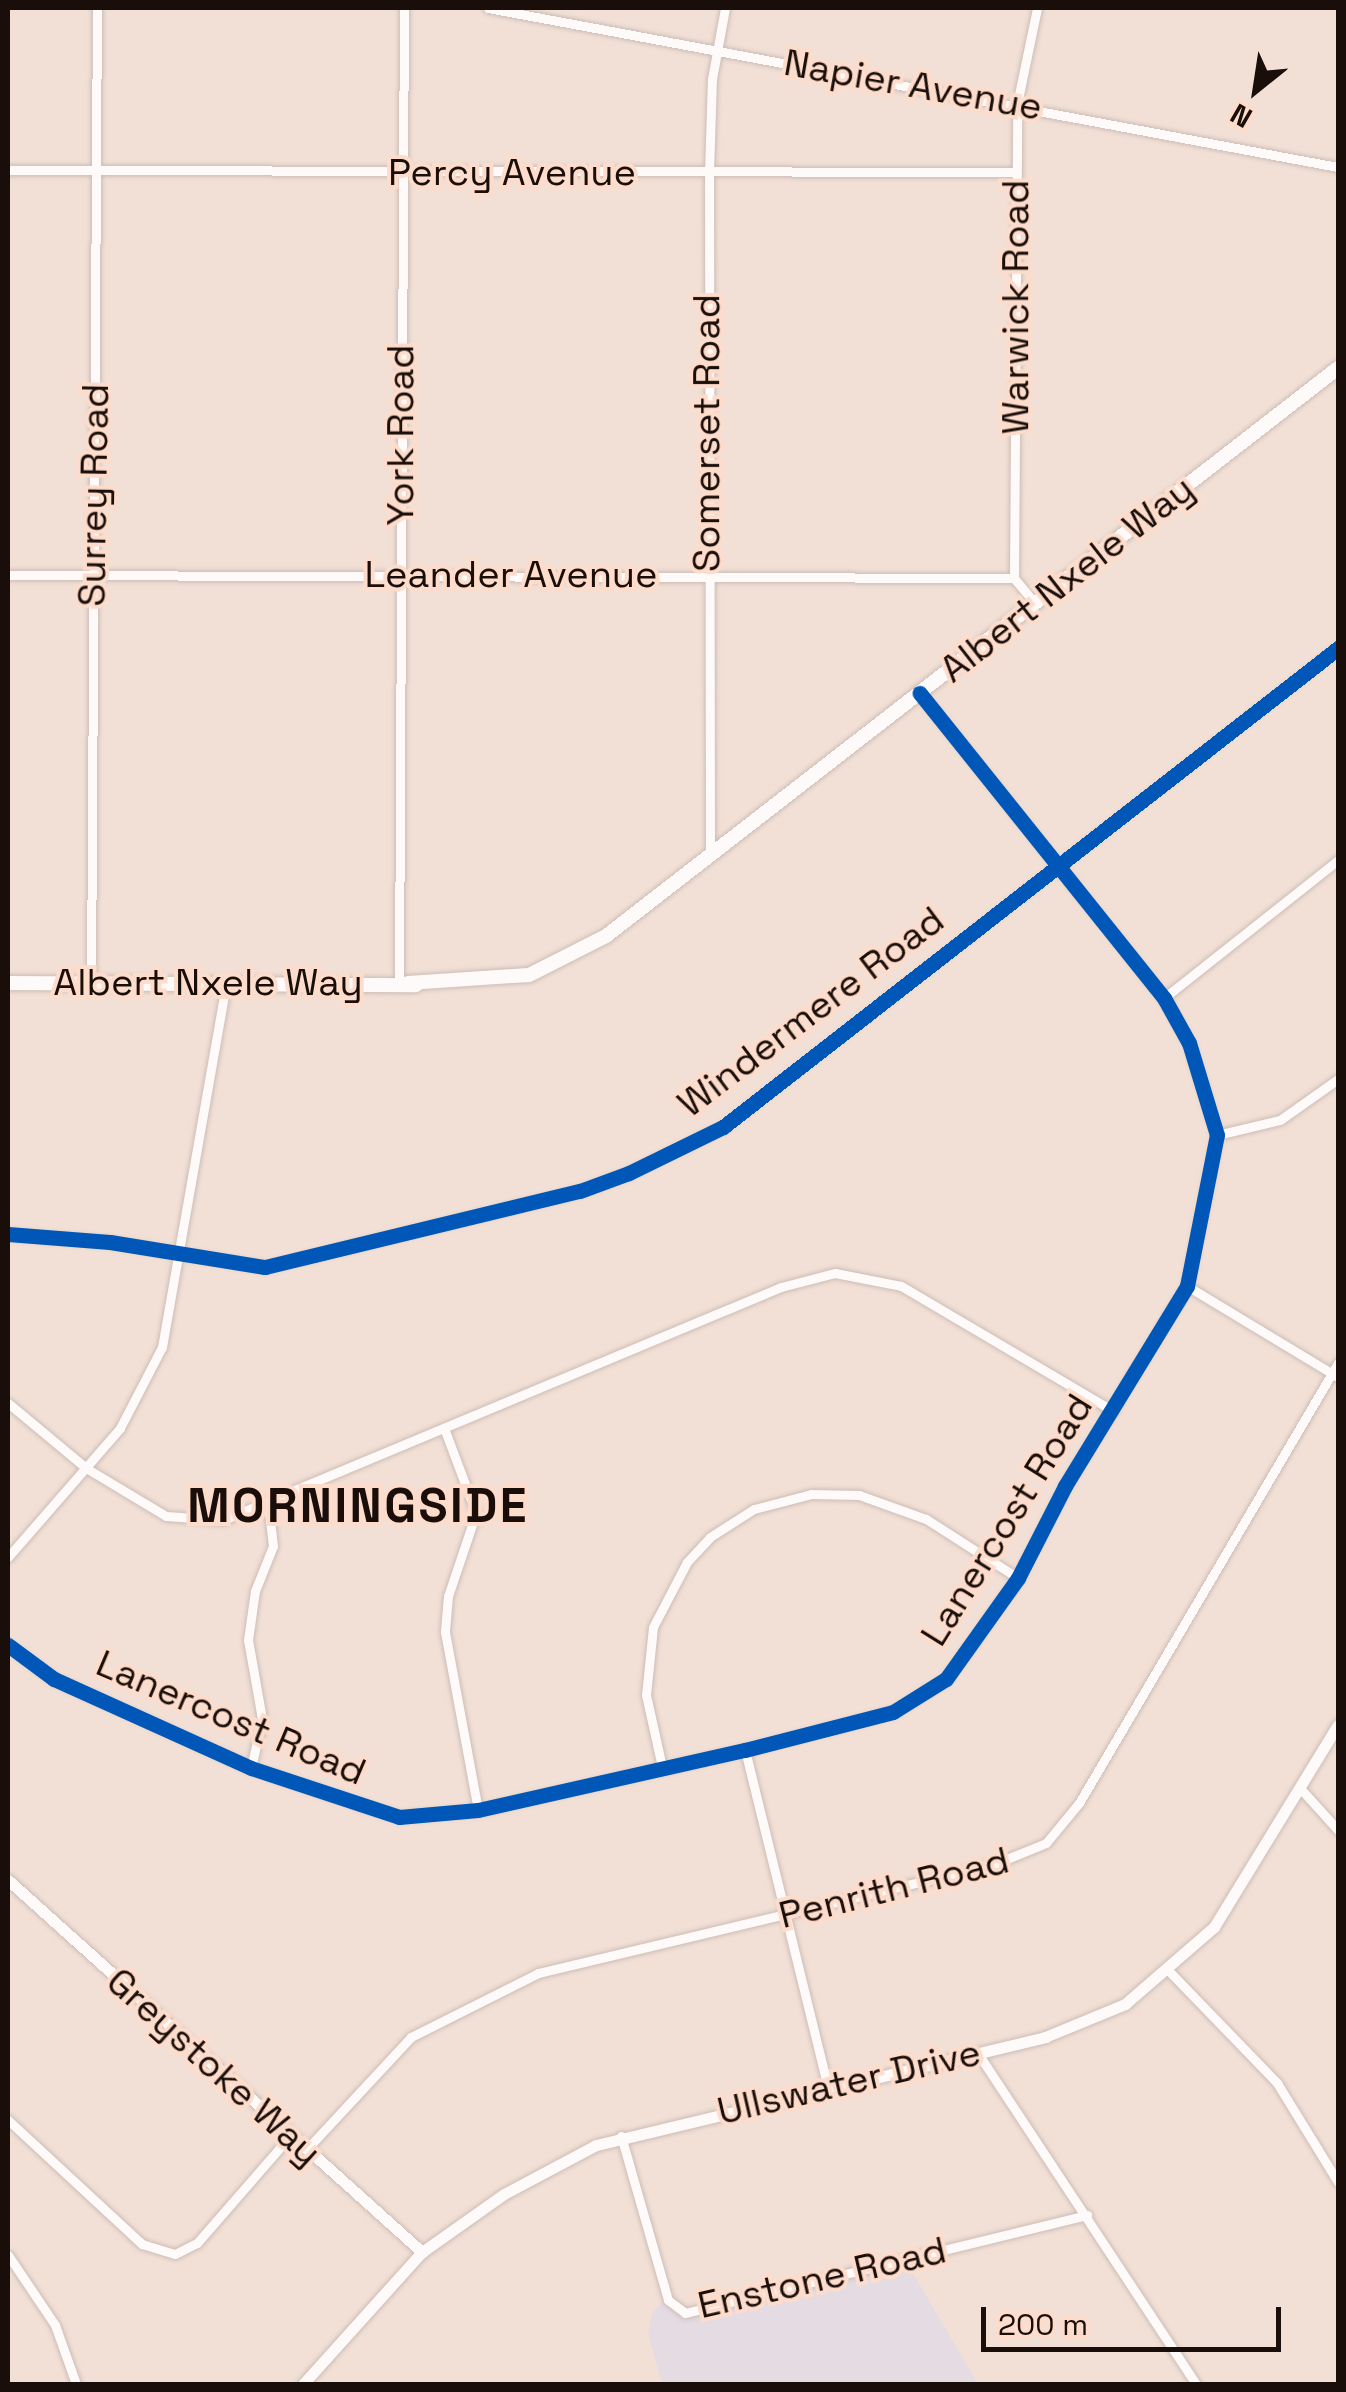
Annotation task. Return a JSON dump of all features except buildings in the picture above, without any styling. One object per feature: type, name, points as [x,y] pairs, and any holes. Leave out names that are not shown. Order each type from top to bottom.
[{"type":"main road","name":"Albert Nxele Way","points":[[8,983],[469,983],[554,975],[710,859],[1338,368]]},
{"type":"street","name":"Surrey Road","points":[[91,983],[96,8]]},
{"type":"street","name":"York Road","points":[[403,983],[400,577],[404,8]]},
{"type":"street","name":"Napier Avenue","points":[[488,8],[1338,167]]},
{"type":"street","name":"Somerset Road","points":[[710,859],[706,573],[709,173],[718,49],[726,8]]},
{"type":"street","name":"Warwick Road","points":[[1014,578],[1017,104],[1037,8]]},
{"type":"street","name":"Percy Avenue","points":[[8,170],[1016,172]]},
{"type":"street","name":"Leander Avenue","points":[[8,574],[400,577],[706,573],[1014,578]]},
{"type":"street","points":[[1014,578],[1034,602]]},
{"type":"street","name":"Windermere Road","points":[[8,1234],[249,1266],[299,1263],[629,1173],[723,1127],[1338,648]]},
{"type":"street","name":"Lanercost Road","points":[[8,1645],[54,1679],[251,1768],[399,1816],[478,1810],[893,1712],[931,1692],[963,1660],[1018,1578],[1187,1286],[1216,1135],[1189,1044],[1164,998],[920,693]]},
{"type":"street","points":[[1164,998],[1338,860]]},
{"type":"street","points":[[8,1557],[86,1468],[149,1381],[162,1348],[226,983]]},
{"type":"street","points":[[1216,1135],[1280,1120],[1338,1079]]},
{"type":"street","points":[[8,1403],[41,1424],[86,1468],[180,1520],[224,1520],[781,1287],[835,1273],[901,1286],[1112,1411]]},
{"type":"street","points":[[1187,1286],[1335,1374]]},
{"type":"street","name":"Penrith Road","points":[[306,2150],[411,2037],[526,1979],[1017,1858],[1046,1843],[1079,1803],[1335,1374],[1338,1362]]},
{"type":"street","points":[[444,1428],[476,1513],[448,1596],[445,1632],[478,1810]]},
{"type":"street","points":[[662,1767],[646,1695],[653,1627],[687,1562],[710,1537],[754,1508],[812,1494],[859,1495],[926,1519],[1018,1578]]},
{"type":"street","points":[[251,1768],[262,1718],[248,1640],[255,1591],[273,1546],[268,1503]]},
{"type":"street","name":"Ullswater Drive","points":[[304,2384],[422,2252],[526,2181],[621,2136],[977,2052],[1083,2023],[1125,2004],[1169,1971],[1214,1927],[1338,1726]]},
{"type":"street","points":[[745,1750],[789,1916],[828,2087]]},
{"type":"street","points":[[1300,1788],[1338,1830]]},
{"type":"street","name":"Greystoke Way","points":[[8,1880],[422,2252]]},
{"type":"street","points":[[1169,1971],[1277,2083],[1338,2182]]},
{"type":"street","points":[[977,2052],[1088,2214],[1196,2384]]},
{"type":"street","points":[[8,2120],[142,2244],[175,2254],[197,2243],[290,2136]]},
{"type":"street","name":"Enstone Road","points":[[621,2136],[668,2300],[685,2313],[1088,2214]]},
{"type":"street","points":[[8,2255],[55,2325],[76,2384]]},
{"type":"shaded area","points":[[907,2263],[978,2384],[662,2384],[648,2333],[652,2313],[664,2301],[685,2317]]},
{"type":"cycle path","points":[[8,1234],[110,1242],[265,1267],[580,1191],[629,1173],[723,1127],[1338,648]]},
{"type":"cycle path","points":[[8,1645],[54,1679],[251,1768],[399,1817],[478,1810],[745,1750],[893,1712],[946,1679],[1018,1578],[1065,1486],[1187,1286],[1217,1135],[1189,1043],[1164,998],[920,693]]},
{"type":"district","name":"MORNINGSIDE","points":[[358,1506]]}]
